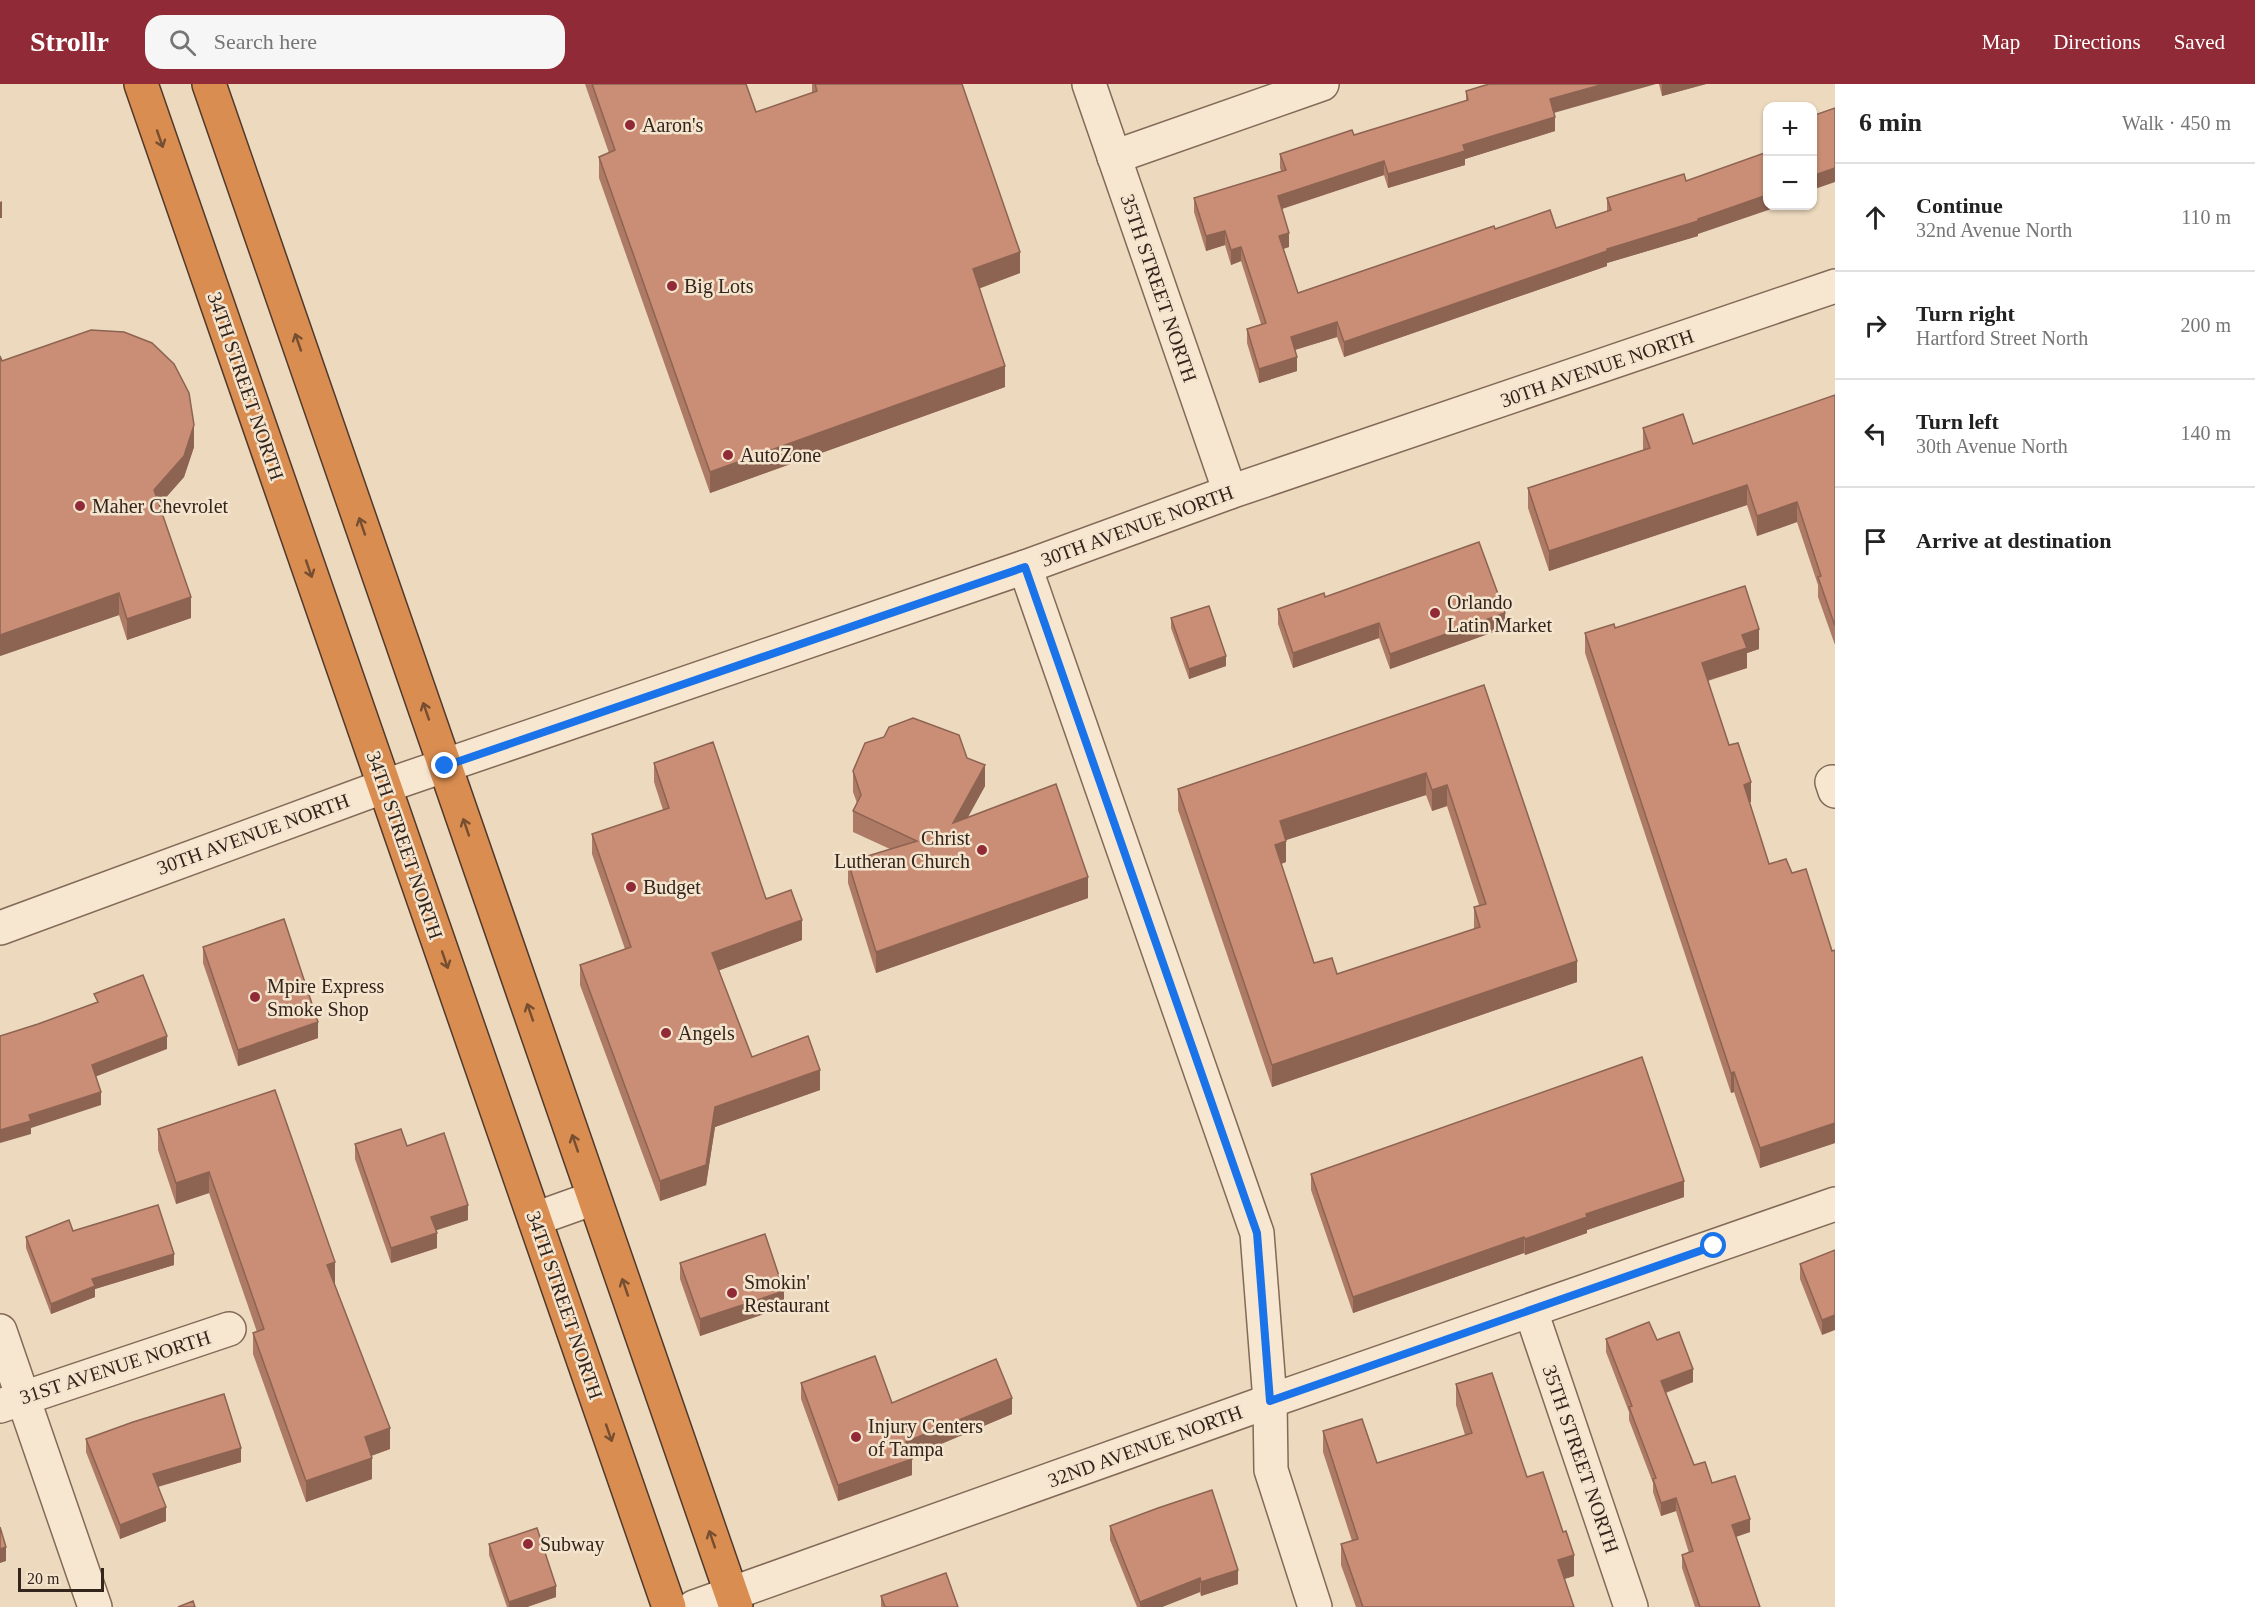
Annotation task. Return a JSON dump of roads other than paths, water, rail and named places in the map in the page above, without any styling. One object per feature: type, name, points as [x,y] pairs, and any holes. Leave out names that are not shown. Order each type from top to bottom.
[{"type":"highway","name":"34TH STREET NORTH","points":[[141,84],[669,1607]]},
{"type":"highway","points":[[209,84],[733,1601]]},
{"type":"street","name":"35TH STREET NORTH","points":[[1089,84],[1230,492]]},
{"type":"street","points":[[1114,157],[1322,84]]},
{"type":"street","name":"30TH AVENUE NORTH","points":[[0,928],[385,786],[1025,567],[1230,492],[1835,286]]},
{"type":"street","points":[[1025,567],[1257,1233],[1270,1401],[1270,1470],[1315,1607]]},
{"type":"street","points":[[535,1219],[594,1198]]},
{"type":"street","name":"32ND AVENUE NORTH","points":[[694,1607],[733,1601],[1270,1401],[1835,1204]]},
{"type":"street","name":"35TH STREET NORTH","points":[[1531,1311],[1631,1607]]},
{"type":"street","name":"31ST AVENUE NORTH","points":[[11,1402],[229,1329]]},
{"type":"street","points":[[0,1331],[11,1402],[95,1607]]},
{"type":"place","name":"Aaron's","points":[[630,125]]},
{"type":"place","name":"Big Lots","points":[[672,286]]},
{"type":"place","name":"AutoZone","points":[[728,455]]},
{"type":"place","name":"Maher Chevrolet","points":[[80,506]]},
{"type":"place","name":"Orlando Latin Market","points":[[1435,613]]},
{"type":"place","name":"Christ Lutheran Church","points":[[982,850]]},
{"type":"place","name":"Budget","points":[[631,887]]},
{"type":"place","name":"Mpire Express Smoke Shop","points":[[255,997]]},
{"type":"place","name":"Angels","points":[[666,1033]]},
{"type":"place","name":"Smokin' Restaurant","points":[[732,1293]]},
{"type":"place","name":"Injury Centers of Tampa","points":[[856,1437]]},
{"type":"place","name":"Subway","points":[[528,1544]]}]
